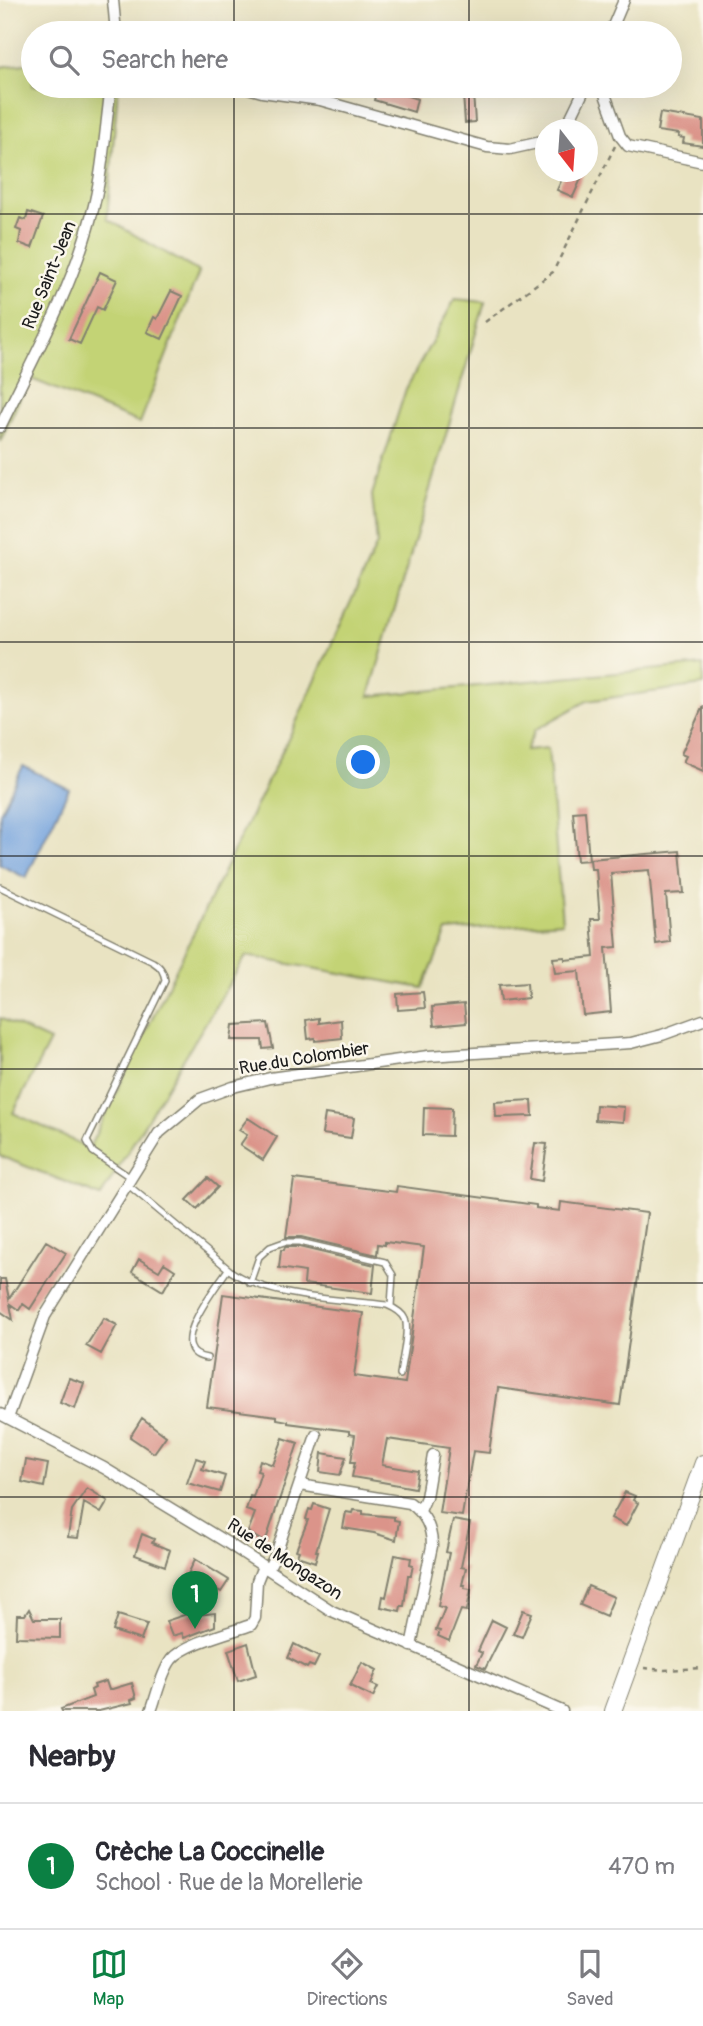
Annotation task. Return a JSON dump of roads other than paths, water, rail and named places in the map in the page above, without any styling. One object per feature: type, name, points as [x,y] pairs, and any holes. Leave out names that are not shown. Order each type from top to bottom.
[{"type":"street","points":[[113,0],[115,21]]},
{"type":"street","points":[[615,21],[624,0]]},
{"type":"street","name":"Rue Saint-Jean","points":[[0,427],[63,296],[81,252],[101,170],[109,98]]},
{"type":"street","points":[[306,98],[487,148],[510,149],[535,143]]},
{"type":"street","points":[[569,119],[580,98]]},
{"type":"street","points":[[606,98],[620,136],[628,146],[703,162]]},
{"type":"street","name":"Rue du Colombier","points":[[4,1416],[45,1316],[159,1133],[200,1099],[270,1078],[428,1056],[631,1043],[703,1020]]},
{"type":"street","name":"Rue de Mongazon","points":[[4,1416],[104,1468],[332,1611],[562,1711]]},
{"type":"street","points":[[151,1711],[172,1659],[183,1651],[251,1625],[255,1618],[257,1581],[276,1553],[316,1435]]},
{"type":"street","points":[[420,1511],[426,1497],[433,1455]]},
{"type":"street","points":[[613,1711],[703,1462]]},
{"type":"street","points":[[300,1485],[410,1503],[420,1511],[428,1523],[432,1546],[411,1646]]},
{"type":"lane","points":[[0,887],[153,962],[160,966],[164,974],[165,981],[87,1141],[93,1152],[228,1269],[250,1283],[274,1290],[391,1306],[406,1320],[400,1375]]},
{"type":"lane","points":[[250,1283],[259,1257],[264,1251],[277,1244],[300,1242],[385,1262],[393,1275],[391,1306]]},
{"type":"lane","points":[[206,1357],[198,1356],[192,1350],[191,1328],[228,1269]]},
{"type":"water","points":[[23,766],[69,789],[26,878],[0,865],[0,813]]},
{"type":"place","name":"Crèche La Coccinelle","points":[[195,1629]]}]
